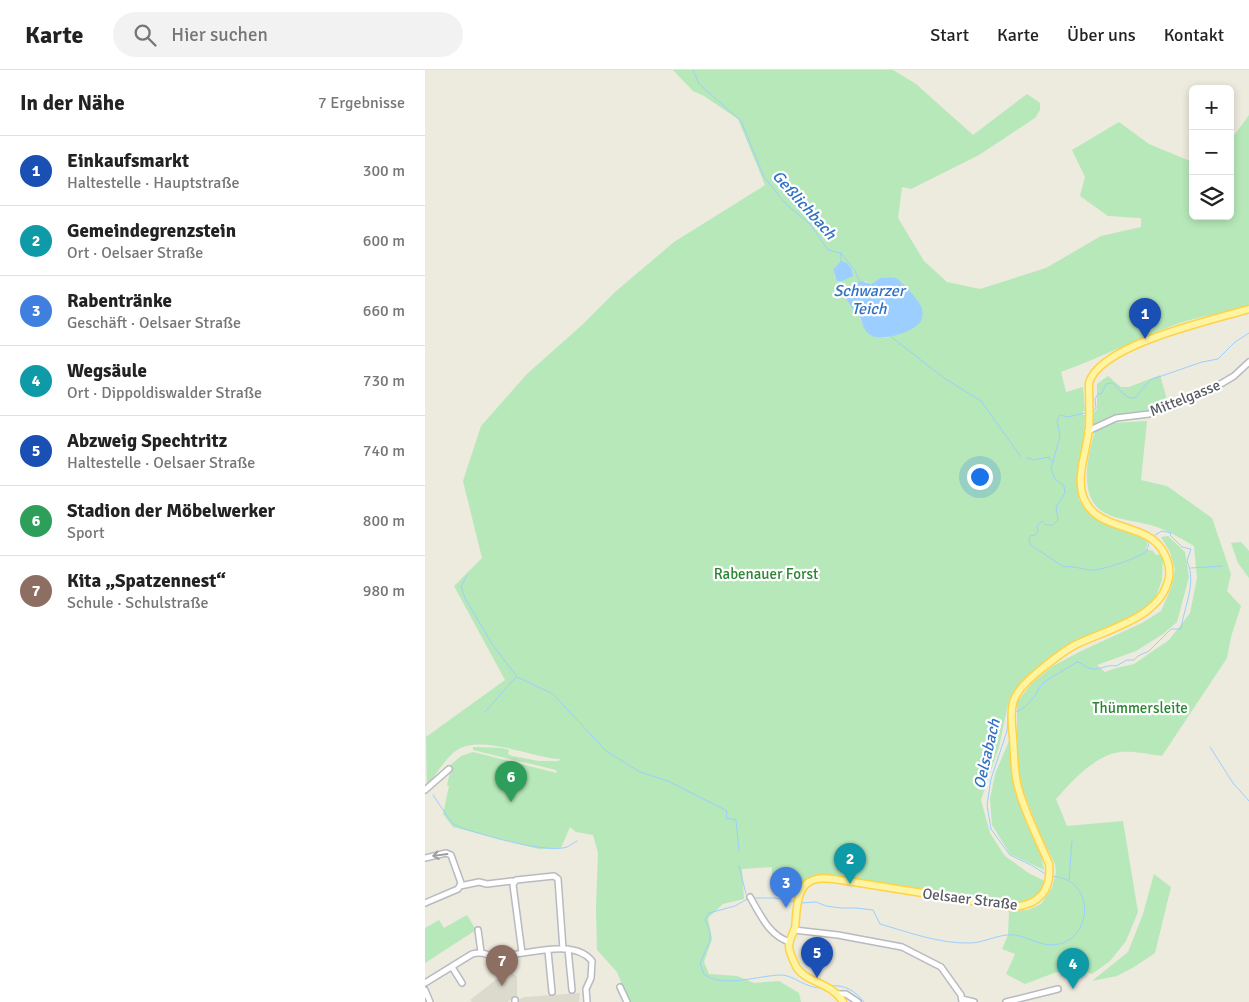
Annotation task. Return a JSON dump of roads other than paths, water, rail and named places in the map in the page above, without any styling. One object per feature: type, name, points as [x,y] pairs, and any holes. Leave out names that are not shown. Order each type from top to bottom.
[{"type":"main road","points":[[1088,432],[1089,383],[1091,376],[1111,358],[1154,338],[1191,324],[1249,309]]},
{"type":"main road","name":"Oelsaer Straße","points":[[790,942],[802,888],[812,880],[826,878],[1019,907],[1033,902],[1043,894],[1050,876],[1049,864],[1017,782],[1011,713],[1014,698],[1031,677],[1061,653],[1140,616],[1153,607],[1164,592],[1169,577],[1167,561],[1161,547],[1152,538],[1099,517],[1084,499],[1080,480],[1088,432]]},
{"type":"main road","points":[[790,942],[790,951],[798,969],[804,975],[838,994],[843,1002]]},
{"type":"street","name":"Mittelgasse","points":[[1088,432],[1115,418],[1149,414],[1209,391],[1234,376],[1249,362]]},
{"type":"street","points":[[425,790],[449,769]]},
{"type":"street","points":[[425,858],[446,853],[451,855],[461,882],[460,886]]},
{"type":"street","points":[[522,953],[513,885],[516,880],[554,876],[558,879],[565,949],[572,990]]},
{"type":"street","points":[[425,903],[460,886],[479,882],[487,884],[512,882]]},
{"type":"street","points":[[751,899],[762,919],[771,930],[782,939],[790,942]]},
{"type":"street","points":[[478,930],[481,952]]},
{"type":"street","points":[[794,930],[838,935],[902,948],[941,967],[962,1000]]},
{"type":"street","points":[[548,950],[552,992]]},
{"type":"street","points":[[425,983],[472,954],[481,952],[494,956],[548,950],[575,950],[587,954],[592,961],[591,978],[586,989],[587,1002]]},
{"type":"street","points":[[452,967],[462,983]]},
{"type":"street","points":[[620,987],[627,1002]]},
{"type":"street","points":[[1006,1002],[1058,989]]},
{"type":"street","points":[[425,990],[430,1002]]},
{"type":"street","points":[[838,994],[850,996],[858,1002]]},
{"type":"street","points":[[955,1002],[962,1000],[973,1002]]},
{"type":"water","points":[[841,261],[850,266],[853,276],[837,281],[833,270]]},
{"type":"water","name":"Schwarzer Teich","points":[[880,278],[898,279],[913,295],[922,309],[922,319],[918,325],[906,332],[883,338],[872,336],[866,331],[860,317],[844,296],[845,291],[861,281],[871,284]]},
{"type":"waterway","name":"Geßlichbach","points":[[693,70],[699,84],[741,121],[764,177],[786,204],[810,224],[828,250],[841,253],[841,262]]},
{"type":"waterway","name":"Geßlichbach","points":[[841,253],[855,271],[860,282]]},
{"type":"waterway","name":"Oelsabach","points":[[1093,412],[1096,408],[1095,399],[1098,394],[1102,393],[1106,384],[1112,383],[1125,395],[1135,398],[1150,380],[1202,362],[1218,359],[1235,342],[1249,333]]},
{"type":"waterway","name":"Geßlichbach","points":[[890,336],[944,378],[981,401],[1021,457]]},
{"type":"waterway","name":"Oelsabach","points":[[1085,413],[1068,417],[1060,415],[1057,421],[1060,436],[1051,469],[1055,479],[1064,486],[1065,493],[1056,507],[1058,520],[1053,525],[1046,525],[1042,521],[1037,526],[1038,531],[1035,535],[1030,536],[1029,542],[1032,546],[1064,567],[1091,570],[1114,565],[1138,556],[1147,550],[1149,542]]},
{"type":"waterway","points":[[1027,458],[1034,460],[1049,457],[1053,461]]},
{"type":"waterway","name":"Oelsabach","points":[[1014,713],[1025,707],[1047,680],[1077,662],[1092,669],[1116,666],[1127,660],[1134,660],[1149,651],[1171,629],[1181,629],[1189,595],[1191,578],[1187,561],[1191,549],[1182,547],[1170,535],[1171,533],[1162,531],[1155,535]]},
{"type":"waterway","points":[[1191,568],[1222,566]]},
{"type":"waterway","points":[[467,575],[461,587],[465,598],[492,644],[517,677],[553,694],[606,751],[640,772],[668,781],[727,811],[726,818],[736,820],[739,851]]},
{"type":"waterway","points":[[485,712],[516,677]]},
{"type":"waterway","name":"Oelsabach","points":[[1008,714],[1007,731],[991,779],[987,805],[991,829],[1010,855],[1047,875]]},
{"type":"waterway","points":[[1210,747],[1233,783],[1249,801]]},
{"type":"waterway","points":[[433,795],[452,823],[462,828],[515,843],[545,848],[567,847],[577,841]]},
{"type":"waterway","points":[[1069,880],[1072,841]]},
{"type":"waterway","points":[[739,866],[746,894]]},
{"type":"waterway","name":"Oelsabach","points":[[800,903],[816,902],[826,906],[873,910],[880,924],[947,942],[975,943],[1015,935],[1044,944],[1056,945],[1063,943],[1076,934],[1085,912],[1082,896],[1073,883],[1051,876]]},
{"type":"waterway","name":"Oelsabach","points":[[749,898],[735,906],[709,913],[705,920],[710,931],[710,941],[700,963],[704,974],[711,978],[731,981],[781,975],[791,977],[816,988],[822,988]]},
{"type":"waterway","name":"Oelsabach","points":[[753,898],[774,898],[796,902]]},
{"type":"waterway","name":"Oelsabach","points":[[831,986],[841,986],[850,990],[864,1002]]},
{"type":"place","name":"Einkaufsmarkt","points":[[1145,339]]},
{"type":"place","name":"Stadion der Möbelwerker","points":[[511,802]]},
{"type":"place","name":"Gemeindegrenzstein","points":[[850,884]]},
{"type":"place","name":"Rabentränke","points":[[786,908]]},
{"type":"place","name":"Abzweig Spechtritz","points":[[817,978]]},
{"type":"place","name":"Kita „Spatzennest“","points":[[502,986]]},
{"type":"place","name":"Wegsäule","points":[[1073,989]]},
{"type":"park label","name":"Rabenauer Forst","points":[[766,574]]},
{"type":"park label","name":"Thümmersleite","points":[[1140,708]]}]
